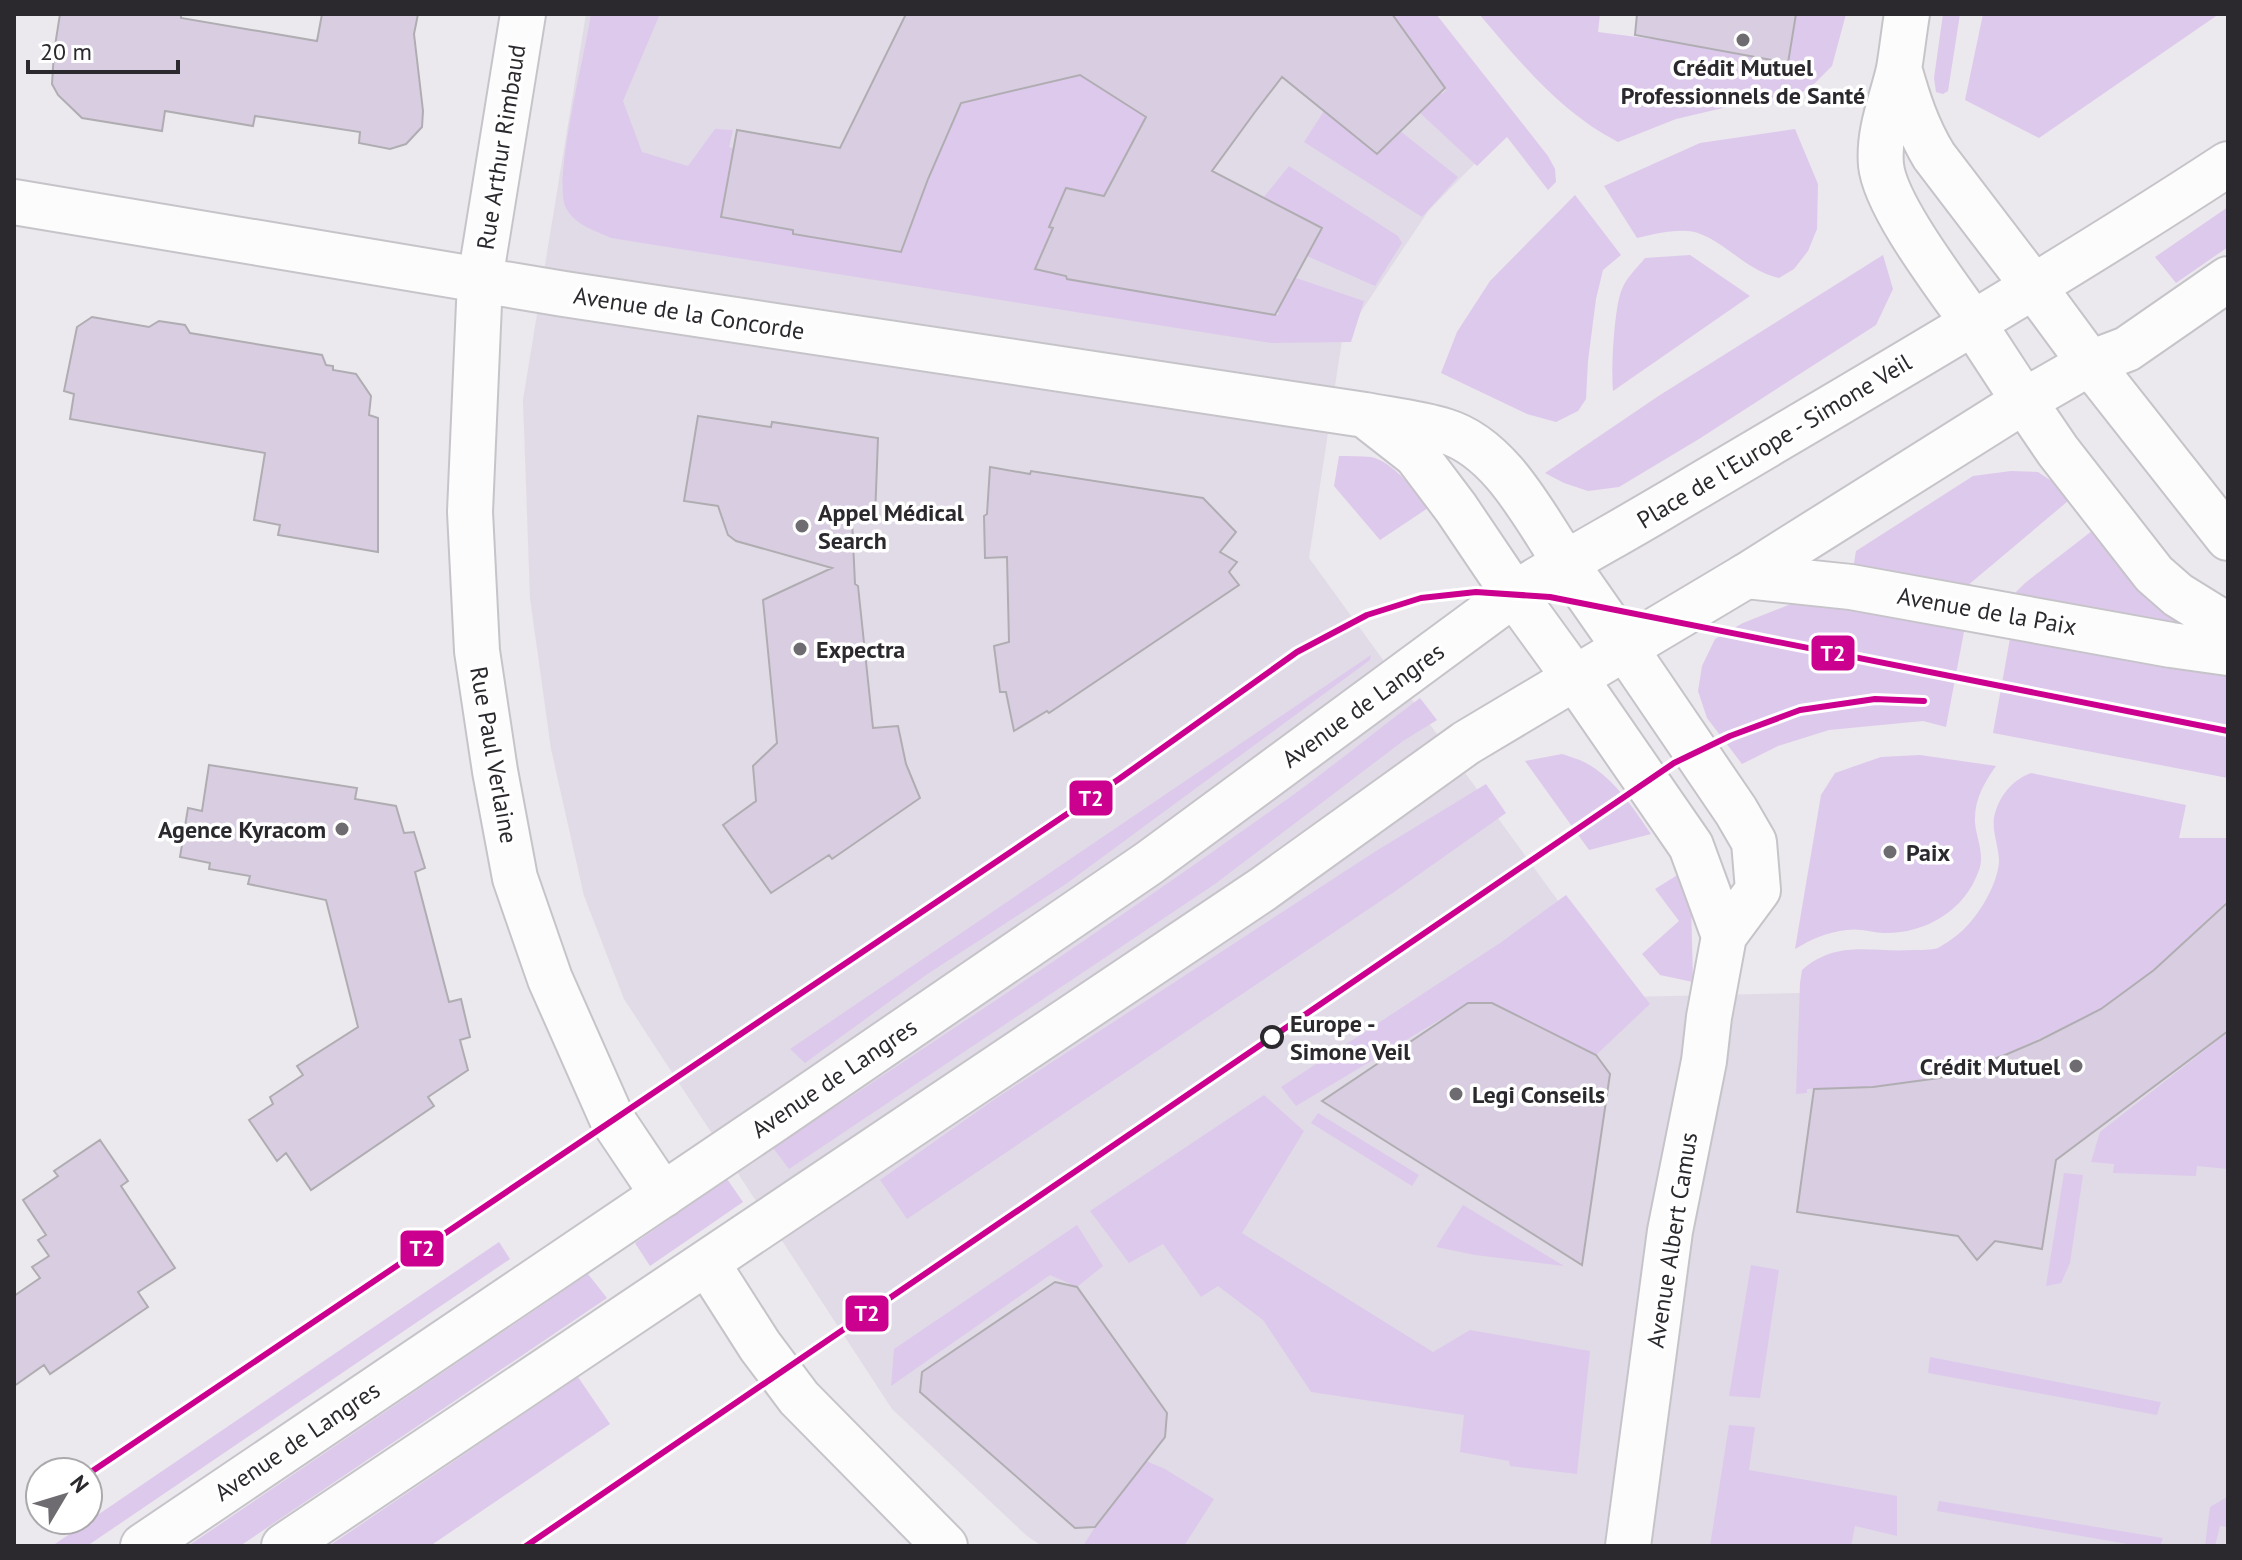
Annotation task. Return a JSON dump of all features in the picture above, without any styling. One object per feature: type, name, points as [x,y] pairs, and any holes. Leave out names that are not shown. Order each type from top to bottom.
[{"type":"street","name":"Rue Arthur Rimbaud","points":[[480,280],[523,14]]},
{"type":"street","points":[[1907,14],[1899,68],[1882,134],[1881,167],[1903,219],[2058,451],[2154,574],[2178,595],[2228,626]]},
{"type":"street","points":[[1899,68],[1911,111],[1934,156],[2090,363],[2228,538]]},
{"type":"street","points":[[2034,287],[2228,164]]},
{"type":"street","name":"Avenue de la Concorde","points":[[14,202],[480,280],[1365,415],[1447,432],[1481,449],[1505,473],[1625,648]]},
{"type":"street","points":[[284,1546],[1250,898],[1466,743],[1746,576],[2024,401],[2090,363],[2127,349],[2228,279]]},
{"type":"street","name":"Rue Paul Verlaine","points":[[480,280],[470,512],[477,651],[515,878],[550,979],[591,1076],[612,1119],[663,1195]]},
{"type":"street","name":"Place de l'Europe - Simone Veil","points":[[1514,594],[2034,287]]},
{"type":"street","name":"Avenue de la Concorde","points":[[1365,415],[1416,455],[1575,678]]},
{"type":"street","name":"Avenue de la Paix","points":[[1746,576],[1851,587],[2228,653]]},
{"type":"street","name":"Avenue de Langres","points":[[143,1546],[1149,863],[1514,594]]},
{"type":"street","name":"Avenue Albert Camus","points":[[1625,648],[1754,842],[1758,890],[1724,936],[1704,1061],[1670,1231],[1628,1546]]},
{"type":"street","points":[[1575,678],[1691,846],[1724,936]]},
{"type":"street","points":[[707,1263],[760,1346],[799,1398],[945,1546]]},
{"type":"shaded area","points":[[586,14],[1426,14],[1509,129],[1429,210],[1342,340],[1309,558],[1628,997],[1838,992],[2228,846],[2228,1546],[1042,1546],[1027,1536],[892,1409],[624,999],[584,896],[551,749],[530,598],[523,400]]},
{"type":"shaded area","points":[[591,14],[660,14],[623,101],[642,152],[688,166],[715,129],[733,130],[729,147],[734,149],[722,217],[793,230],[793,234],[900,252],[961,103],[1080,75],[1107,93],[1126,64],[1168,92],[1104,196],[1066,189],[1035,269],[1112,288],[1113,283],[1154,291],[1156,295],[1278,315],[1276,311],[1293,283],[1290,282],[1293,277],[1364,301],[1351,342],[1271,343],[611,238],[574,219],[566,208],[563,194],[566,145]]},
{"type":"shaded area","points":[[1392,14],[1436,14],[1548,156],[1555,169],[1556,182],[1548,190],[1507,137],[1477,166],[1419,112],[1439,90],[1442,94],[1446,90]]},
{"type":"shaded area","points":[[1479,14],[1600,14],[1598,32],[1683,43],[1788,63],[1796,14],[1846,14],[1832,66],[1812,86],[1786,102],[1740,104],[1676,119],[1618,142],[1578,117],[1560,101]]},
{"type":"shaded area","points":[[1943,14],[1960,14],[1948,91],[1943,94],[1936,92],[1934,78]]},
{"type":"shaded area","points":[[1983,14],[2219,14],[2039,138],[1965,100]]},
{"type":"shaded area","points":[[1324,111],[1377,154],[1399,130],[1458,177],[1422,217],[1304,142]]},
{"type":"shaded area","points":[[1795,129],[1818,184],[1817,229],[1808,251],[1794,269],[1779,278],[1757,270],[1709,238],[1691,231],[1637,238],[1604,186],[1700,143]]},
{"type":"shaded area","points":[[1289,166],[1398,236],[1402,243],[1375,286],[1307,256],[1263,198]]},
{"type":"shaded area","points":[[1575,195],[1621,255],[1603,270],[1596,299],[1586,399],[1578,411],[1556,422],[1527,414],[1441,373],[1457,332],[1490,281]]},
{"type":"shaded area","points":[[2228,207],[2228,247],[2176,283],[2155,257]]},
{"type":"shaded area","points":[[1690,255],[1750,296],[1613,391],[1615,324],[1624,285],[1645,258]]},
{"type":"shaded area","points":[[1883,255],[1893,289],[1876,325],[1619,487],[1588,491],[1545,473],[1660,395]]},
{"type":"shaded area","points":[[1339,456],[1371,457],[1387,464],[1410,485],[1428,508],[1380,540],[1334,486]]},
{"type":"shaded area","points":[[2011,471],[2038,472],[2074,496],[1967,586],[1865,572],[1854,563],[1856,551],[1973,476]]},
{"type":"shaded area","points":[[2097,527],[2180,617],[2181,627],[2018,598],[2016,592],[2025,583]]},
{"type":"shaded area","points":[[1822,597],[1966,621],[1946,727],[1923,721],[1829,730],[1778,746],[1742,764],[1707,718],[1698,691],[1702,666],[1715,639],[1743,623],[1791,604]]},
{"type":"shaded area","points":[[2011,633],[2228,673],[2228,778],[1993,733]]},
{"type":"shaded area","points":[[1371,655],[1370,660],[1066,884],[926,975],[805,1063],[790,1049]]},
{"type":"shaded area","points":[[1420,698],[1437,720],[1403,741],[1215,884],[789,1169],[773,1148],[1173,880],[1304,787]]},
{"type":"shaded area","points":[[1562,754],[1586,763],[1606,777],[1651,834],[1589,850],[1525,761]]},
{"type":"shaded area","points":[[1920,755],[1996,766],[1976,806],[1975,822],[1981,858],[1973,885],[1954,908],[1928,924],[1899,932],[1840,931],[1820,936],[1795,949],[1821,795],[1835,773],[1881,757]]},
{"type":"shaded area","points":[[2031,773],[2186,805],[2179,838],[2228,838],[2228,900],[2154,970],[2074,1028],[2070,1024],[2005,1055],[1939,1078],[1873,1087],[1807,1089],[1807,1093],[1796,1094],[1802,970],[1815,960],[1842,951],[1935,949],[1960,932],[1981,908],[1998,870],[1994,823],[2002,796],[2012,785]]},
{"type":"shaded area","points":[[1486,784],[1506,813],[1397,890],[907,1219],[880,1180],[992,1101],[1376,851]]},
{"type":"shaded area","points":[[1679,874],[1691,901],[1693,982],[1660,975],[1642,954],[1679,921],[1655,889]]},
{"type":"shaded area","points":[[1566,895],[1650,1004],[1596,1055],[1492,1003],[1468,1003],[1296,1106],[1281,1087],[1500,943]]},
{"type":"shaded area","points":[[2228,1032],[2228,1169],[2197,1166],[2196,1176],[2113,1173],[2114,1164],[2091,1162],[2100,1132]]},
{"type":"shaded area","points":[[1264,1095],[1304,1131],[1242,1233],[1433,1352],[1470,1330],[1590,1351],[1577,1474],[1510,1466],[1509,1461],[1460,1452],[1464,1415],[1311,1392],[1263,1320],[1218,1286],[1201,1297],[1163,1244],[1129,1263],[1090,1211]]},
{"type":"shaded area","points":[[1318,1113],[1419,1175],[1412,1186],[1311,1123]]},
{"type":"shaded area","points":[[2064,1173],[2083,1175],[2070,1263],[2061,1283],[2046,1286]]},
{"type":"shaded area","points":[[727,1179],[743,1202],[650,1266],[635,1243]]},
{"type":"shaded area","points":[[1463,1205],[1564,1266],[1436,1247]]},
{"type":"shaded area","points":[[1077,1225],[1103,1266],[1077,1287],[1050,1275],[891,1386],[894,1349]]},
{"type":"shaded area","points":[[499,1242],[510,1259],[104,1534],[104,1511]]},
{"type":"shaded area","points":[[1751,1265],[1779,1270],[1760,1398],[1729,1396]]},
{"type":"shaded area","points":[[588,1274],[607,1298],[240,1546],[188,1546]]},
{"type":"shaded area","points":[[1930,1357],[2161,1402],[2157,1415],[1928,1373]]},
{"type":"shaded area","points":[[578,1377],[610,1424],[430,1546],[329,1546]]},
{"type":"shaded area","points":[[1729,1425],[1755,1427],[1749,1470],[1897,1496],[1897,1536],[1855,1526],[1851,1546],[1710,1546]]},
{"type":"shaded area","points":[[1146,1461],[1214,1499],[1184,1546],[1083,1546],[1095,1527]]},
{"type":"shaded area","points":[[2227,1497],[2228,1527],[2220,1526],[2215,1546],[2205,1546],[2210,1507]]},
{"type":"shaded area","points":[[1939,1501],[2163,1538],[2160,1546],[2139,1546],[1937,1511]]},
{"type":"shaded area","points":[[67,1536],[102,1536],[87,1546],[52,1546]]},
{"type":"building","points":[[60,14],[181,14],[181,18],[317,41],[322,14],[418,14],[414,34],[422,127],[406,144],[390,149],[359,143],[360,132],[255,116],[253,126],[165,111],[162,131],[82,118],[58,95],[52,84]]},
{"type":"building","points":[[906,14],[1392,14],[1445,88],[1377,154],[1282,77],[1255,112],[1212,171],[1322,228],[1275,315],[1067,279],[1066,276],[1035,269],[1066,188],[1104,196],[1146,117],[1080,75],[961,103],[901,252],[793,234],[793,230],[721,217],[737,130],[840,148]]},
{"type":"building","name":"Crédit Mutuel Professionnels de Santé","points":[[1637,14],[1796,14],[1788,63],[1635,35]]},
{"type":"building","points":[[92,317],[149,327],[159,321],[185,325],[190,333],[322,355],[326,365],[333,366],[333,370],[356,374],[371,396],[369,415],[378,418],[378,552],[278,535],[280,525],[254,520],[265,453],[70,419],[74,394],[64,391],[77,327]]},
{"type":"building","points":[[698,416],[771,427],[772,422],[878,438],[875,517],[852,520],[855,584],[858,586],[873,728],[898,726],[906,764],[920,798],[832,859],[829,855],[771,893],[723,825],[756,801],[753,766],[777,743],[763,600],[832,568],[736,541],[728,535],[718,506],[684,501]]},
{"type":"building","points":[[990,467],[1203,498],[1236,532],[1220,552],[1237,562],[1229,572],[1239,585],[1049,713],[1047,711],[1014,731],[1006,692],[1000,692],[994,646],[1009,642],[1007,557],[985,558],[984,516],[987,514]]},
{"type":"building","points":[[209,765],[357,788],[355,799],[396,806],[404,833],[414,832],[425,868],[415,872],[449,1002],[461,999],[470,1037],[460,1040],[468,1070],[428,1097],[434,1106],[311,1190],[286,1153],[277,1161],[249,1120],[273,1104],[270,1097],[303,1075],[297,1066],[358,1027],[326,900],[248,884],[250,876],[209,869],[210,863],[180,857],[188,808],[202,811]]},
{"type":"building","name":"Crédit Mutuel","points":[[2228,902],[2228,1031],[2056,1160],[2042,1249],[1995,1241],[1977,1260],[1958,1236],[1797,1212],[1814,1089],[1873,1087],[1939,1078],[2040,1040],[2101,1009],[2154,970]]},
{"type":"building","points":[[1468,1003],[1492,1003],[1596,1055],[1610,1074],[1582,1265],[1322,1101]]},
{"type":"building","points":[[100,1140],[128,1181],[121,1186],[175,1268],[138,1292],[148,1307],[50,1374],[44,1365],[14,1386],[14,1296],[40,1278],[32,1267],[49,1256],[38,1240],[46,1235],[23,1200],[58,1176],[54,1171]]},
{"type":"building","points":[[1055,1282],[1077,1287],[1167,1413],[1165,1437],[1095,1527],[1075,1528],[920,1392],[922,1372]]},
{"type":"transit line","name":"T2","points":[[104,1463],[1119,779],[1297,652],[1367,615],[1421,598],[1476,592],[1550,597],[2228,731]]},
{"type":"transit line","name":"T2","points":[[526,1546],[1674,763],[1730,736],[1800,710],[1875,699],[1924,701]]},
{"type":"place","name":"Crédit Mutuel Professionnels de Santé","points":[[1743,40]]},
{"type":"place","name":"Appel Médical Search","points":[[802,526]]},
{"type":"place","name":"Expectra","points":[[800,649]]},
{"type":"place","name":"Agence Kyracom","points":[[342,829]]},
{"type":"place","name":"Paix","points":[[1890,852]]},
{"type":"place","name":"Europe - Simone Veil","points":[[1272,1037]]},
{"type":"place","name":"Crédit Mutuel","points":[[2076,1066]]},
{"type":"place","name":"Legi Conseils","points":[[1456,1094]]}]
